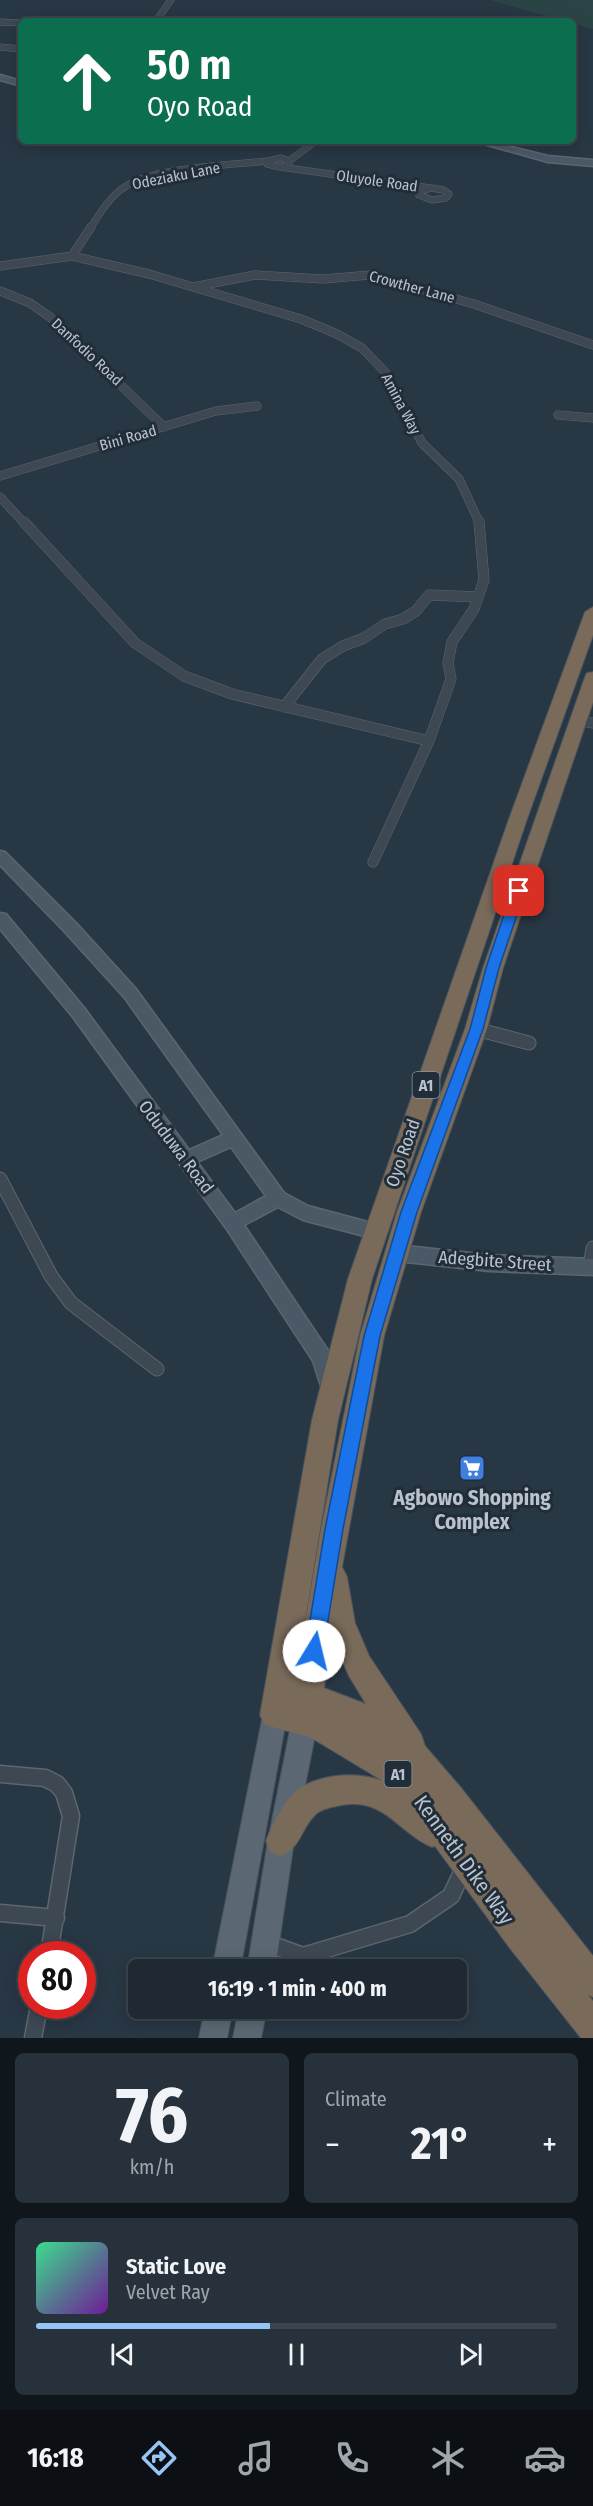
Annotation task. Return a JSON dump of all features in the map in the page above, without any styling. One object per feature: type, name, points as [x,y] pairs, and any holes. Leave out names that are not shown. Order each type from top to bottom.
[{"type":"highway","name":"Oyo Road","points":[[276,1704],[331,1389],[360,1279],[518,819],[593,612]]},
{"type":"highway","name":"Oyo Road","points":[[334,1529],[372,1336],[409,1212],[476,1029],[493,968],[542,824],[585,721],[593,677]]},
{"type":"highway","points":[[518,819],[542,824]]},
{"type":"highway","points":[[376,1231],[381,1245],[374,1290],[383,1299]]},
{"type":"highway","points":[[346,1330],[372,1336]]},
{"type":"highway","name":"A1","points":[[306,1709],[334,1529]]},
{"type":"highway","name":"A1","points":[[334,1529],[333,1586],[337,1613],[347,1641],[359,1666],[388,1712],[441,1786]]},
{"type":"highway","name":"Kenneth Dike Way","points":[[276,1704],[306,1709],[350,1711],[379,1726],[441,1786],[592,1976]]},
{"type":"highway","name":"Kenneth Dike Way","points":[[306,1709],[315,1723],[354,1744],[393,1770],[416,1794],[473,1875],[593,2027]]},
{"type":"highway","points":[[281,1841],[300,1809],[308,1801],[339,1790],[362,1788],[379,1792],[405,1808],[473,1875]]},
{"type":"main road","name":"A1","points":[[228,1959],[276,1704]]},
{"type":"main road","name":"A1","points":[[263,1959],[281,1841],[306,1709]]},
{"type":"main road","points":[[213,2038],[217,2019]]},
{"type":"street","points":[[158,18],[171,0]]},
{"type":"street","points":[[0,22],[18,23]]},
{"type":"street","points":[[0,48],[18,49]]},
{"type":"street","points":[[0,77],[18,83]]},
{"type":"street","points":[[280,167],[312,144]]},
{"type":"street","points":[[489,144],[548,159],[593,163]]},
{"type":"street","points":[[272,162],[304,151]]},
{"type":"street","name":"Oluyole Road","points":[[272,162],[289,161],[323,172]]},
{"type":"street","name":"Oluyole Road","points":[[272,162],[280,167],[432,188]]},
{"type":"street","name":"Odeziaku Lane","points":[[72,256],[114,195],[126,184],[142,179],[272,162]]},
{"type":"street","name":"Amina Way","points":[[0,266],[72,256],[149,274],[301,319],[337,334],[362,348],[386,372],[422,443],[459,479],[480,525],[484,580],[474,609],[452,642],[448,663],[451,679],[429,741],[373,862]]},
{"type":"street","name":"Crowther Lane","points":[[189,287],[255,275],[323,279],[370,275],[474,304],[593,345]]},
{"type":"street","name":"Danfodio Road","points":[[0,291],[30,303],[50,317],[164,427]]},
{"type":"street","name":"Bini Road","points":[[0,476],[216,411],[257,406]]},
{"type":"street","points":[[558,416],[593,418]]},
{"type":"street","points":[[0,497],[135,643],[163,663],[201,683],[232,694],[429,741]]},
{"type":"street","points":[[284,706],[322,659],[386,624],[410,615],[429,595],[478,597]]},
{"type":"street","points":[[0,856],[70,927],[130,993],[278,1198],[303,1212],[376,1231]]},
{"type":"street","name":"Oduduwa Road","points":[[0,918],[80,1013],[232,1223],[318,1352],[331,1389]]},
{"type":"street","points":[[476,1029],[529,1043]]},
{"type":"street","points":[[185,1159],[235,1138]]},
{"type":"street","points":[[0,1179],[51,1276],[71,1303],[157,1369]]},
{"type":"street","points":[[232,1223],[278,1198]]},
{"type":"street","name":"Adegbite Street","points":[[397,1253],[489,1263],[592,1261]]},
{"type":"street","points":[[0,1774],[45,1778],[57,1784],[64,1793],[71,1816],[52,1941]]},
{"type":"street","points":[[267,1943],[303,1956],[410,1924],[451,1896],[473,1875]]},
{"type":"street","points":[[0,1912],[56,1918]]},
{"type":"street","points":[[33,2038],[37,2019]]},
{"type":"green space","points":[[490,0],[593,0],[593,29],[576,25],[576,18],[553,18]]},
{"type":"place","name":"Agbowo Shopping Complex","points":[[472,1468]]},
{"type":"route","points":[[314,1651],[334,1529],[372,1336],[409,1212],[476,1029],[493,968],[519,891]]}]
